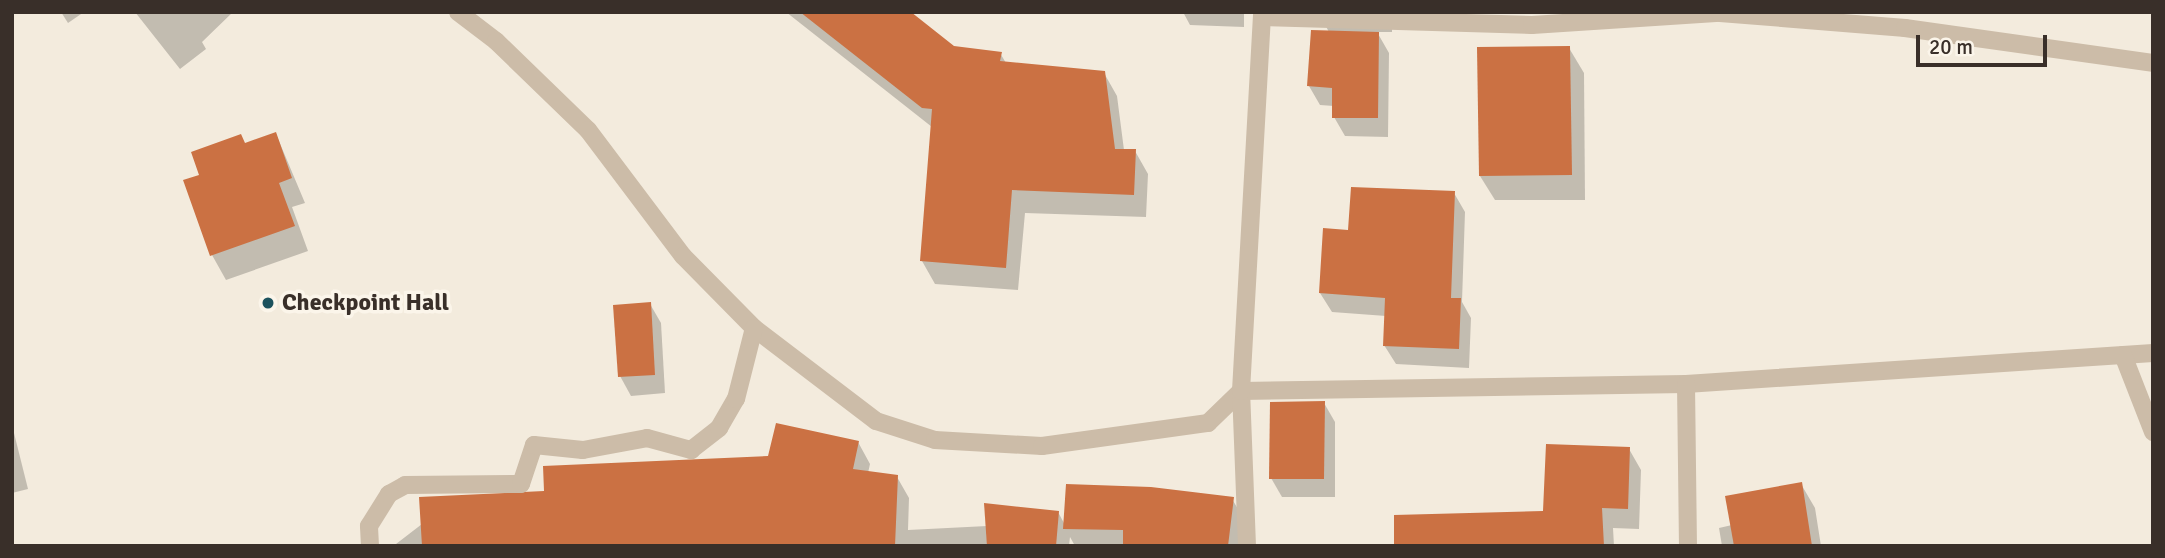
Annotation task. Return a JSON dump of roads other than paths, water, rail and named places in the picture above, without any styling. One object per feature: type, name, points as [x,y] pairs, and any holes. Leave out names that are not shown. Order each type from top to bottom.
[{"type":"street","points":[[458,12],[496,41],[588,130],[683,256],[754,328],[876,421],[935,440],[1042,446],[1208,423],[1241,391],[1686,384],[2153,353]]},
{"type":"street","points":[[1247,546],[1241,391],[1262,15],[1532,25],[1720,13],[1905,27],[2153,63]]},
{"type":"street","points":[[370,546],[369,526],[389,494],[405,485],[522,484],[534,444],[583,450],[647,438],[691,450],[719,428],[736,400],[754,328]]},
{"type":"street","points":[[2123,355],[2153,432]]},
{"type":"street","points":[[1686,384],[1688,546]]},
{"type":"place","name":"Checkpoint Hall","points":[[268,303]]}]
